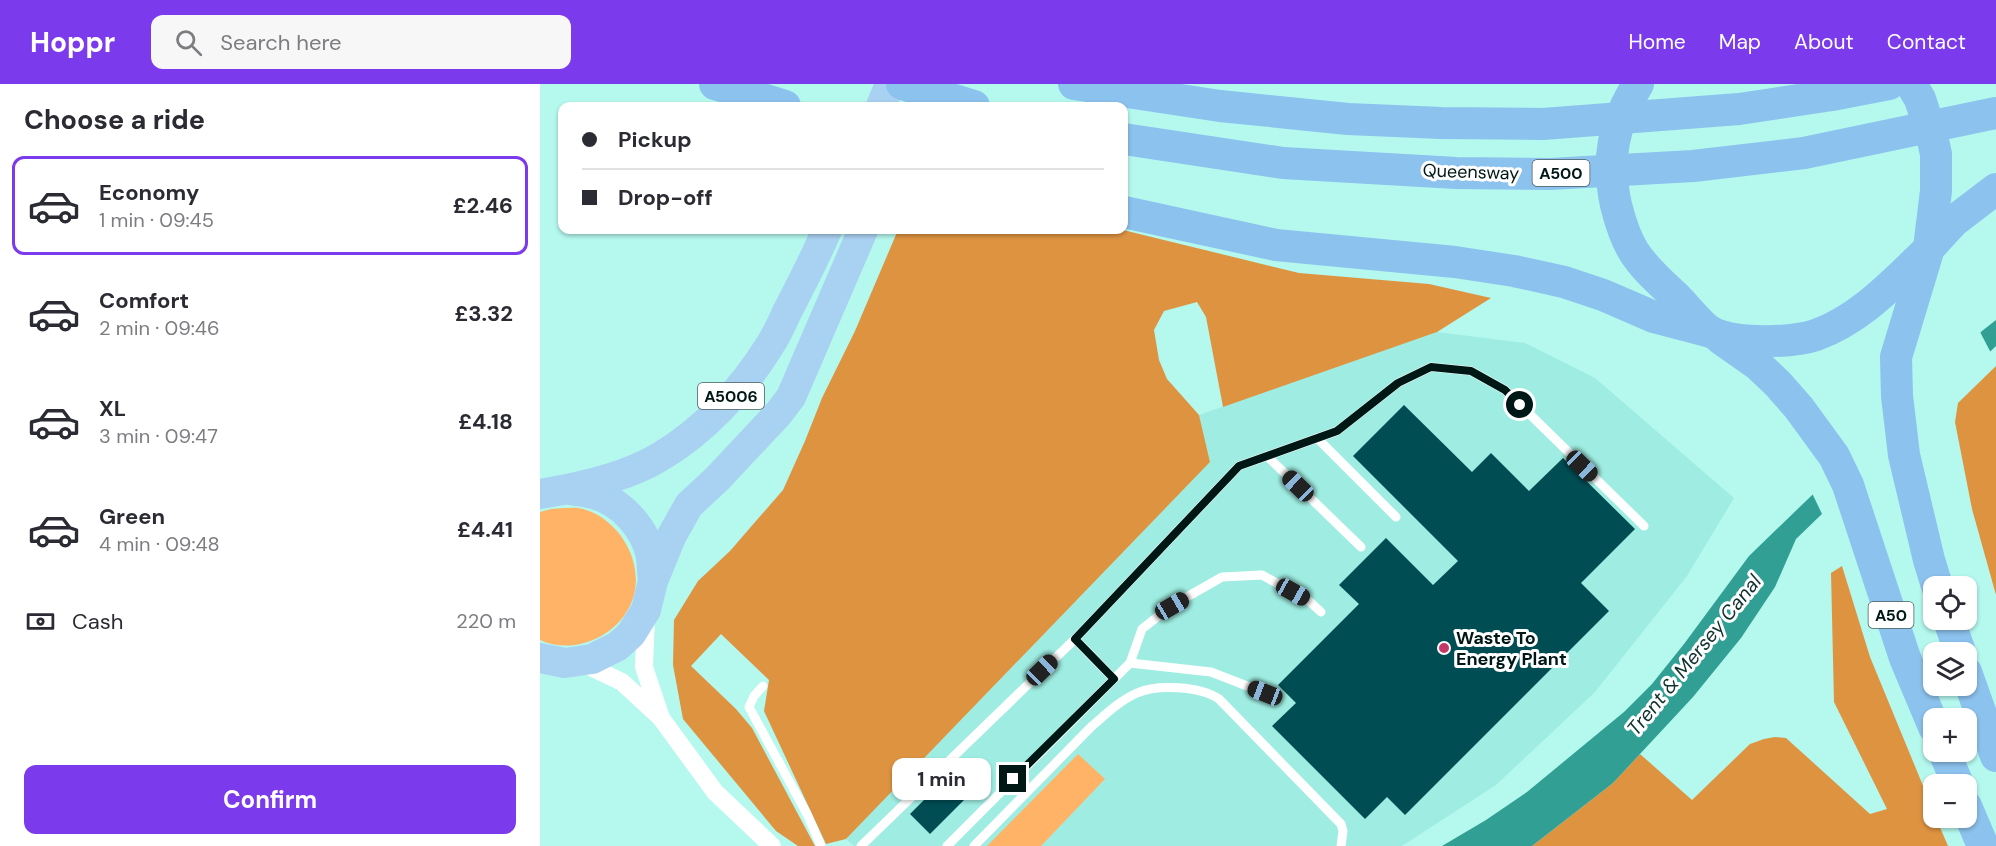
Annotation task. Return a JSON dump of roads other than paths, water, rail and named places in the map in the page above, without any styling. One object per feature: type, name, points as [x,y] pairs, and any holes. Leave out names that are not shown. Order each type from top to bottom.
[{"type":"highway","points":[[716,84],[772,102]]},
{"type":"highway","points":[[902,84],[961,102]]},
{"type":"highway","points":[[1074,84],[1220,106],[1348,120],[1543,124],[1739,109],[1889,84]]},
{"type":"highway","points":[[1911,84],[1927,117],[1936,153],[1936,190],[1928,249],[1896,357],[1897,396],[1904,455],[1935,576]]},
{"type":"highway","points":[[1636,88],[1618,123],[1611,156],[1615,198],[1623,229],[1634,252],[1653,276],[1712,332]]},
{"type":"highway","name":"Queensway","points":[[1128,140],[1283,163],[1456,173],[1550,174],[1693,166],[1804,153],[1996,113]]},
{"type":"highway","points":[[1128,213],[1276,245],[1455,262],[1514,271],[1564,282],[1603,295],[1654,317],[1755,341],[1789,340],[1816,335],[1833,327],[1869,304],[1928,249],[1954,221],[1996,189]]},
{"type":"highway","name":"A50","points":[[1712,332],[1751,360],[1778,384],[1799,408],[1834,456],[1848,485],[1905,658],[1926,708]]},
{"type":"highway","points":[[1975,696],[1996,756]]},
{"type":"highway","points":[[1975,828],[1983,846]]},
{"type":"main road","points":[[883,102],[890,84]]},
{"type":"main road","points":[[918,102],[926,84]]},
{"type":"main road","name":"A5006","points":[[553,492],[615,476],[657,459],[692,435],[736,392],[771,345],[825,234]]},
{"type":"main road","name":"A5006","points":[[653,581],[670,537],[689,505],[717,479],[791,397],[861,234]]},
{"type":"main road","points":[[540,658],[566,663],[592,659],[618,646],[631,634],[646,610],[653,581],[651,557],[646,541],[620,508],[594,494],[553,492]]},
{"type":"street","points":[[646,610],[644,667],[661,718]]},
{"type":"street","points":[[578,661],[622,682],[661,718],[715,792],[772,846]]},
{"type":"lane","points":[[861,846],[1075,639],[1239,466],[1337,431],[1398,383],[1431,367],[1471,371],[1505,390],[1644,526]]},
{"type":"lane","points":[[1317,438],[1396,517]]},
{"type":"lane","points":[[1267,456],[1361,547]]},
{"type":"lane","points":[[946,846],[1130,663],[1142,629],[1172,606],[1222,577],[1262,575],[1309,601],[1321,612]]},
{"type":"lane","points":[[1075,639],[1114,679]]},
{"type":"lane","points":[[1130,663],[1210,672],[1265,693]]},
{"type":"lane","points":[[763,686],[749,706],[807,814],[821,846]]},
{"type":"lane","points":[[974,846],[1110,710],[1139,692],[1178,689],[1198,690],[1210,693],[1219,699],[1341,824],[1343,831],[1341,846]]},
{"type":"water","name":"Trent & Mersey Canal","points":[[1996,320],[1996,346],[1796,539],[1775,587],[1741,638],[1693,697],[1613,783],[1532,846],[1442,846],[1527,792],[1624,712],[1652,684],[1749,556]]},
{"type":"place","name":"Waste To Energy Plant","points":[[1444,648]]}]
